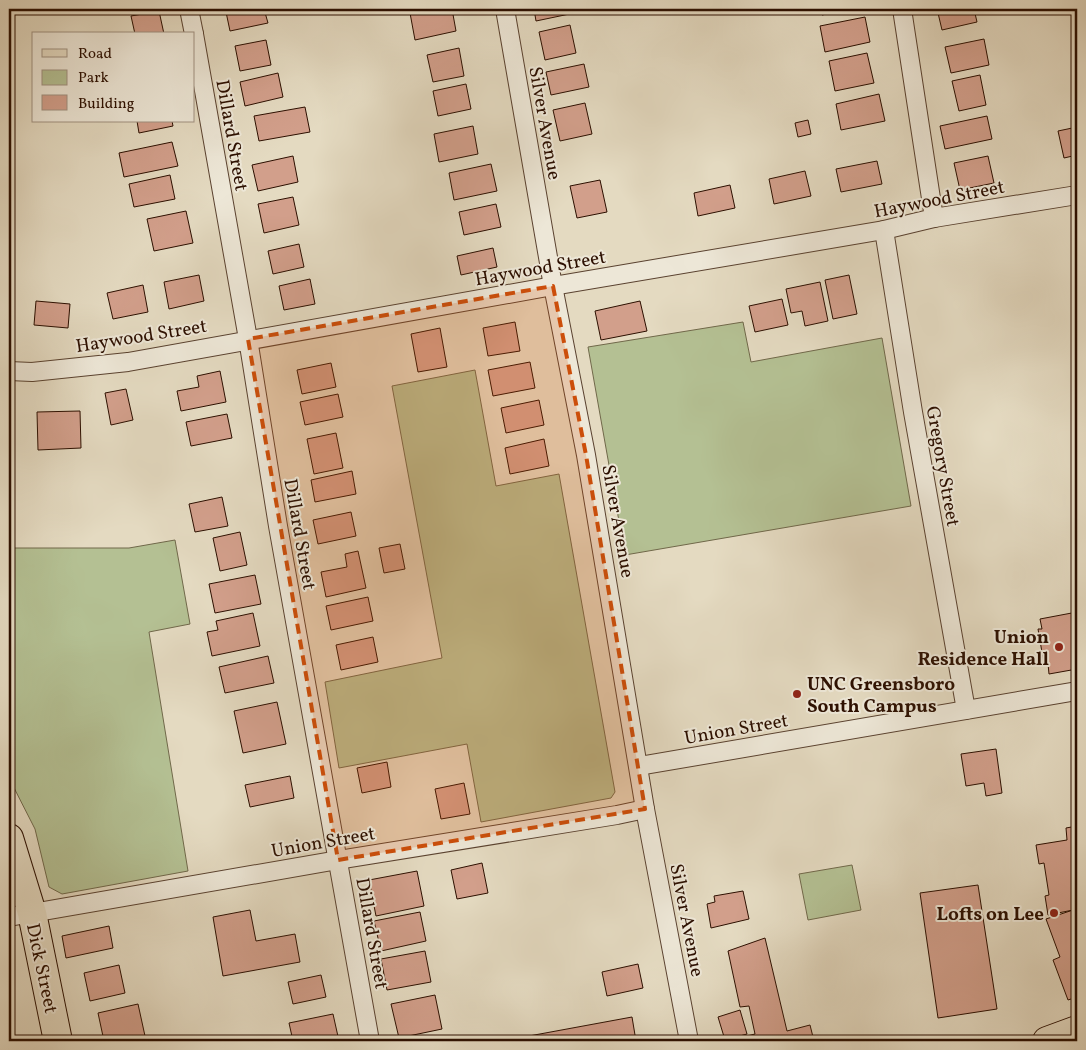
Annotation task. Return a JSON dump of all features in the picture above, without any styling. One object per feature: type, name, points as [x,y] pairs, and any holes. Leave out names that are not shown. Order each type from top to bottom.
[{"type":"main road","name":"Dick Street","points":[[9,838],[20,915],[58,1041]]},
{"type":"main road","points":[[1047,1041],[1077,1030]]},
{"type":"street","name":"Dillard Street","points":[[189,9],[194,32]]},
{"type":"street","name":"Silver Avenue","points":[[505,9],[553,286],[586,455],[645,809],[689,1041]]},
{"type":"street","points":[[902,9],[934,218]]},
{"type":"street","name":"Dillard Street","points":[[195,40],[248,339],[278,526],[370,1041]]},
{"type":"street","name":"Haywood Street","points":[[9,371],[32,372],[128,362],[248,339],[884,230],[934,218],[1077,195]]},
{"type":"street","name":"Gregory Street","points":[[884,230],[913,412],[966,710]]},
{"type":"street","name":"Union Street","points":[[639,766],[1077,691]]},
{"type":"street","name":"Union Street","points":[[20,915],[645,809]]},
{"type":"highlighted area","points":[[553,286],[586,455],[645,809],[338,860],[248,339]]},
{"type":"green space","points":[[743,322],[751,362],[882,338],[911,506],[625,555],[588,347]]},
{"type":"green space","points":[[475,370],[496,486],[559,474],[615,792],[611,798],[481,822],[467,744],[339,768],[325,682],[442,658],[392,386]]},
{"type":"green space","points":[[175,540],[190,624],[149,632],[188,871],[62,894],[49,887],[35,829],[9,778],[9,548],[129,548]]},
{"type":"green space","points":[[852,865],[861,910],[808,920],[799,874]]},
{"type":"building","points":[[242,9],[264,9],[268,23],[230,31],[226,12]]},
{"type":"building","points":[[432,9],[452,9],[456,31],[415,40],[410,13]]},
{"type":"building","points":[[534,9],[578,9],[579,12],[536,21]]},
{"type":"building","points":[[821,9],[850,9],[822,15]]},
{"type":"building","points":[[958,9],[974,9],[977,22],[942,30],[938,13]]},
{"type":"building","points":[[159,11],[164,32],[135,32],[131,16]]},
{"type":"building","points":[[865,17],[870,42],[825,52],[820,26]]},
{"type":"building","points":[[570,25],[576,53],[545,60],[539,32]]},
{"type":"building","points":[[984,39],[989,65],[951,73],[945,47]]},
{"type":"building","points":[[266,40],[271,65],[240,71],[235,46]]},
{"type":"building","points":[[459,48],[464,76],[433,82],[427,55]]},
{"type":"building","points":[[867,53],[874,83],[835,91],[829,61]]},
{"type":"building","points":[[584,64],[589,87],[551,95],[546,72]]},
{"type":"building","points":[[278,73],[283,97],[245,106],[240,82]]},
{"type":"building","points":[[980,75],[986,105],[959,111],[952,81]]},
{"type":"building","points":[[466,84],[471,109],[438,116],[433,91]]},
{"type":"building","points":[[879,94],[885,121],[841,130],[836,104]]},
{"type":"building","points":[[585,103],[592,134],[560,141],[553,110]]},
{"type":"building","points":[[305,107],[310,132],[259,141],[254,116]]},
{"type":"building","points":[[987,116],[992,139],[945,149],[940,126]]},
{"type":"building","points":[[808,120],[811,134],[798,137],[795,123]]},
{"type":"building","points":[[137,122],[172,122],[173,126],[139,133]]},
{"type":"building","points":[[473,126],[478,154],[439,162],[434,134]]},
{"type":"building","points":[[1077,127],[1077,155],[1064,158],[1058,131]]},
{"type":"building","points":[[172,142],[178,166],[124,177],[119,153]]},
{"type":"building","points":[[293,156],[298,182],[258,191],[252,165]]},
{"type":"building","points":[[988,156],[994,183],[960,190],[954,163]]},
{"type":"building","points":[[877,161],[882,184],[841,192],[836,169]]},
{"type":"building","points":[[491,164],[497,191],[454,200],[449,173]]},
{"type":"building","points":[[805,171],[811,196],[774,204],[769,179]]},
{"type":"building","points":[[170,175],[175,199],[134,207],[129,184]]},
{"type":"building","points":[[600,180],[607,212],[577,218],[570,186]]},
{"type":"building","points":[[730,185],[735,208],[698,216],[694,193]]},
{"type":"building","points":[[293,197],[299,225],[264,233],[258,204]]},
{"type":"building","points":[[496,204],[501,227],[464,235],[459,212]]},
{"type":"building","points":[[186,211],[193,243],[154,251],[147,219]]},
{"type":"building","points":[[299,244],[304,267],[273,274],[268,251]]},
{"type":"building","points":[[493,248],[497,267],[461,275],[457,256]]},
{"type":"building","points":[[199,275],[204,301],[169,309],[164,282]]},
{"type":"building","points":[[849,275],[857,314],[833,319],[825,280]]},
{"type":"building","points":[[310,279],[315,304],[284,310],[279,286]]},
{"type":"building","points":[[820,282],[828,321],[805,326],[802,311],[791,313],[786,289]]},
{"type":"building","points":[[143,285],[148,312],[113,319],[107,293]]},
{"type":"building","points":[[782,299],[788,325],[755,332],[749,306]]},
{"type":"building","points":[[36,301],[70,304],[68,328],[34,325]]},
{"type":"building","points":[[640,301],[647,331],[601,340],[595,311]]},
{"type":"building","points":[[515,322],[520,351],[488,356],[483,328]]},
{"type":"building","points":[[440,328],[447,367],[418,372],[411,334]]},
{"type":"building","points":[[530,362],[535,388],[493,396],[488,370]]},
{"type":"building","points":[[331,363],[336,387],[302,394],[297,370]]},
{"type":"building","points":[[220,371],[226,402],[181,411],[177,391],[199,387],[197,376]]},
{"type":"building","points":[[126,389],[133,420],[111,425],[105,393]]},
{"type":"building","points":[[338,394],[343,417],[305,425],[300,402]]},
{"type":"building","points":[[539,400],[544,425],[506,433],[501,408]]},
{"type":"building","points":[[80,411],[81,448],[38,450],[37,412]]},
{"type":"building","points":[[227,414],[232,438],[191,446],[186,422]]},
{"type":"building","points":[[336,433],[343,468],[314,474],[307,439]]},
{"type":"building","points":[[544,439],[549,466],[510,474],[505,448]]},
{"type":"building","points":[[352,471],[356,494],[315,502],[311,480]]},
{"type":"building","points":[[222,497],[228,526],[195,532],[189,504]]},
{"type":"building","points":[[351,512],[356,536],[318,544],[313,520]]},
{"type":"building","points":[[240,532],[247,565],[220,571],[213,538]]},
{"type":"building","points":[[400,544],[405,569],[384,573],[379,548]]},
{"type":"building","points":[[358,551],[366,588],[326,597],[321,572],[347,567],[345,554]]},
{"type":"building","points":[[255,575],[261,604],[215,613],[209,584]]},
{"type":"building","points":[[368,597],[373,621],[331,630],[326,606]]},
{"type":"building","name":"Union Residence Hall","points":[[1077,612],[1077,669],[1049,674],[1048,664],[1044,664],[1038,629],[1042,629],[1040,619]]},
{"type":"building","points":[[253,613],[260,646],[212,656],[207,632],[218,630],[216,621]]},
{"type":"building","points":[[373,637],[378,662],[341,670],[336,645]]},
{"type":"building","points":[[268,656],[274,683],[225,693],[219,667]]},
{"type":"building","points":[[277,702],[286,744],[243,753],[234,711]]},
{"type":"building","points":[[1077,730],[1077,757],[1073,731]]},
{"type":"building","points":[[996,749],[1002,793],[986,796],[984,783],[966,786],[961,754]]},
{"type":"building","points":[[387,762],[391,787],[362,793],[357,768]]},
{"type":"building","points":[[290,776],[294,798],[250,807],[245,785]]},
{"type":"building","points":[[464,783],[470,814],[441,819],[435,789]]},
{"type":"building","name":"Lofts on Lee","points":[[1077,826],[1077,997],[1068,1000],[1053,960],[1060,957],[1046,919],[1073,910],[1048,915],[1045,896],[1049,895],[1044,863],[1039,864],[1036,845],[1067,840],[1066,828]]},
{"type":"building","points":[[482,863],[488,893],[457,899],[451,870]]},
{"type":"building","points":[[417,871],[424,906],[376,916],[369,880]]},
{"type":"building","points":[[978,885],[997,1009],[938,1018],[920,893]]},
{"type":"building","points":[[743,891],[749,919],[711,928],[707,904],[715,902],[714,896]]},
{"type":"building","points":[[250,910],[256,941],[295,934],[300,962],[223,976],[213,917]]},
{"type":"building","points":[[420,912],[426,941],[381,951],[374,921]]},
{"type":"building","points":[[109,926],[113,948],[66,958],[62,936]]},
{"type":"building","points":[[765,938],[787,1031],[810,1025],[814,1041],[748,1041],[747,1036],[755,1034],[749,1006],[740,1007],[728,951]]},
{"type":"building","points":[[425,951],[431,982],[387,990],[381,959]]},
{"type":"building","points":[[638,964],[643,988],[607,996],[602,972]]},
{"type":"building","points":[[119,965],[125,993],[90,1001],[84,973]]},
{"type":"building","points":[[321,975],[326,997],[293,1004],[288,982]]},
{"type":"building","points":[[435,995],[442,1029],[399,1038],[391,1004]]},
{"type":"building","points":[[138,1004],[145,1036],[118,1041],[104,1041],[98,1013]]},
{"type":"building","points":[[740,1010],[747,1034],[725,1040],[718,1017]]},
{"type":"building","points":[[333,1014],[339,1041],[293,1041],[289,1023]]},
{"type":"building","points":[[632,1017],[636,1041],[502,1041]]},
{"type":"place","name":"Union Residence Hall","points":[[1059,647]]},
{"type":"place","name":"UNC Greensboro South Campus","points":[[797,694]]},
{"type":"place","name":"Lofts on Lee","points":[[1054,913]]}]
